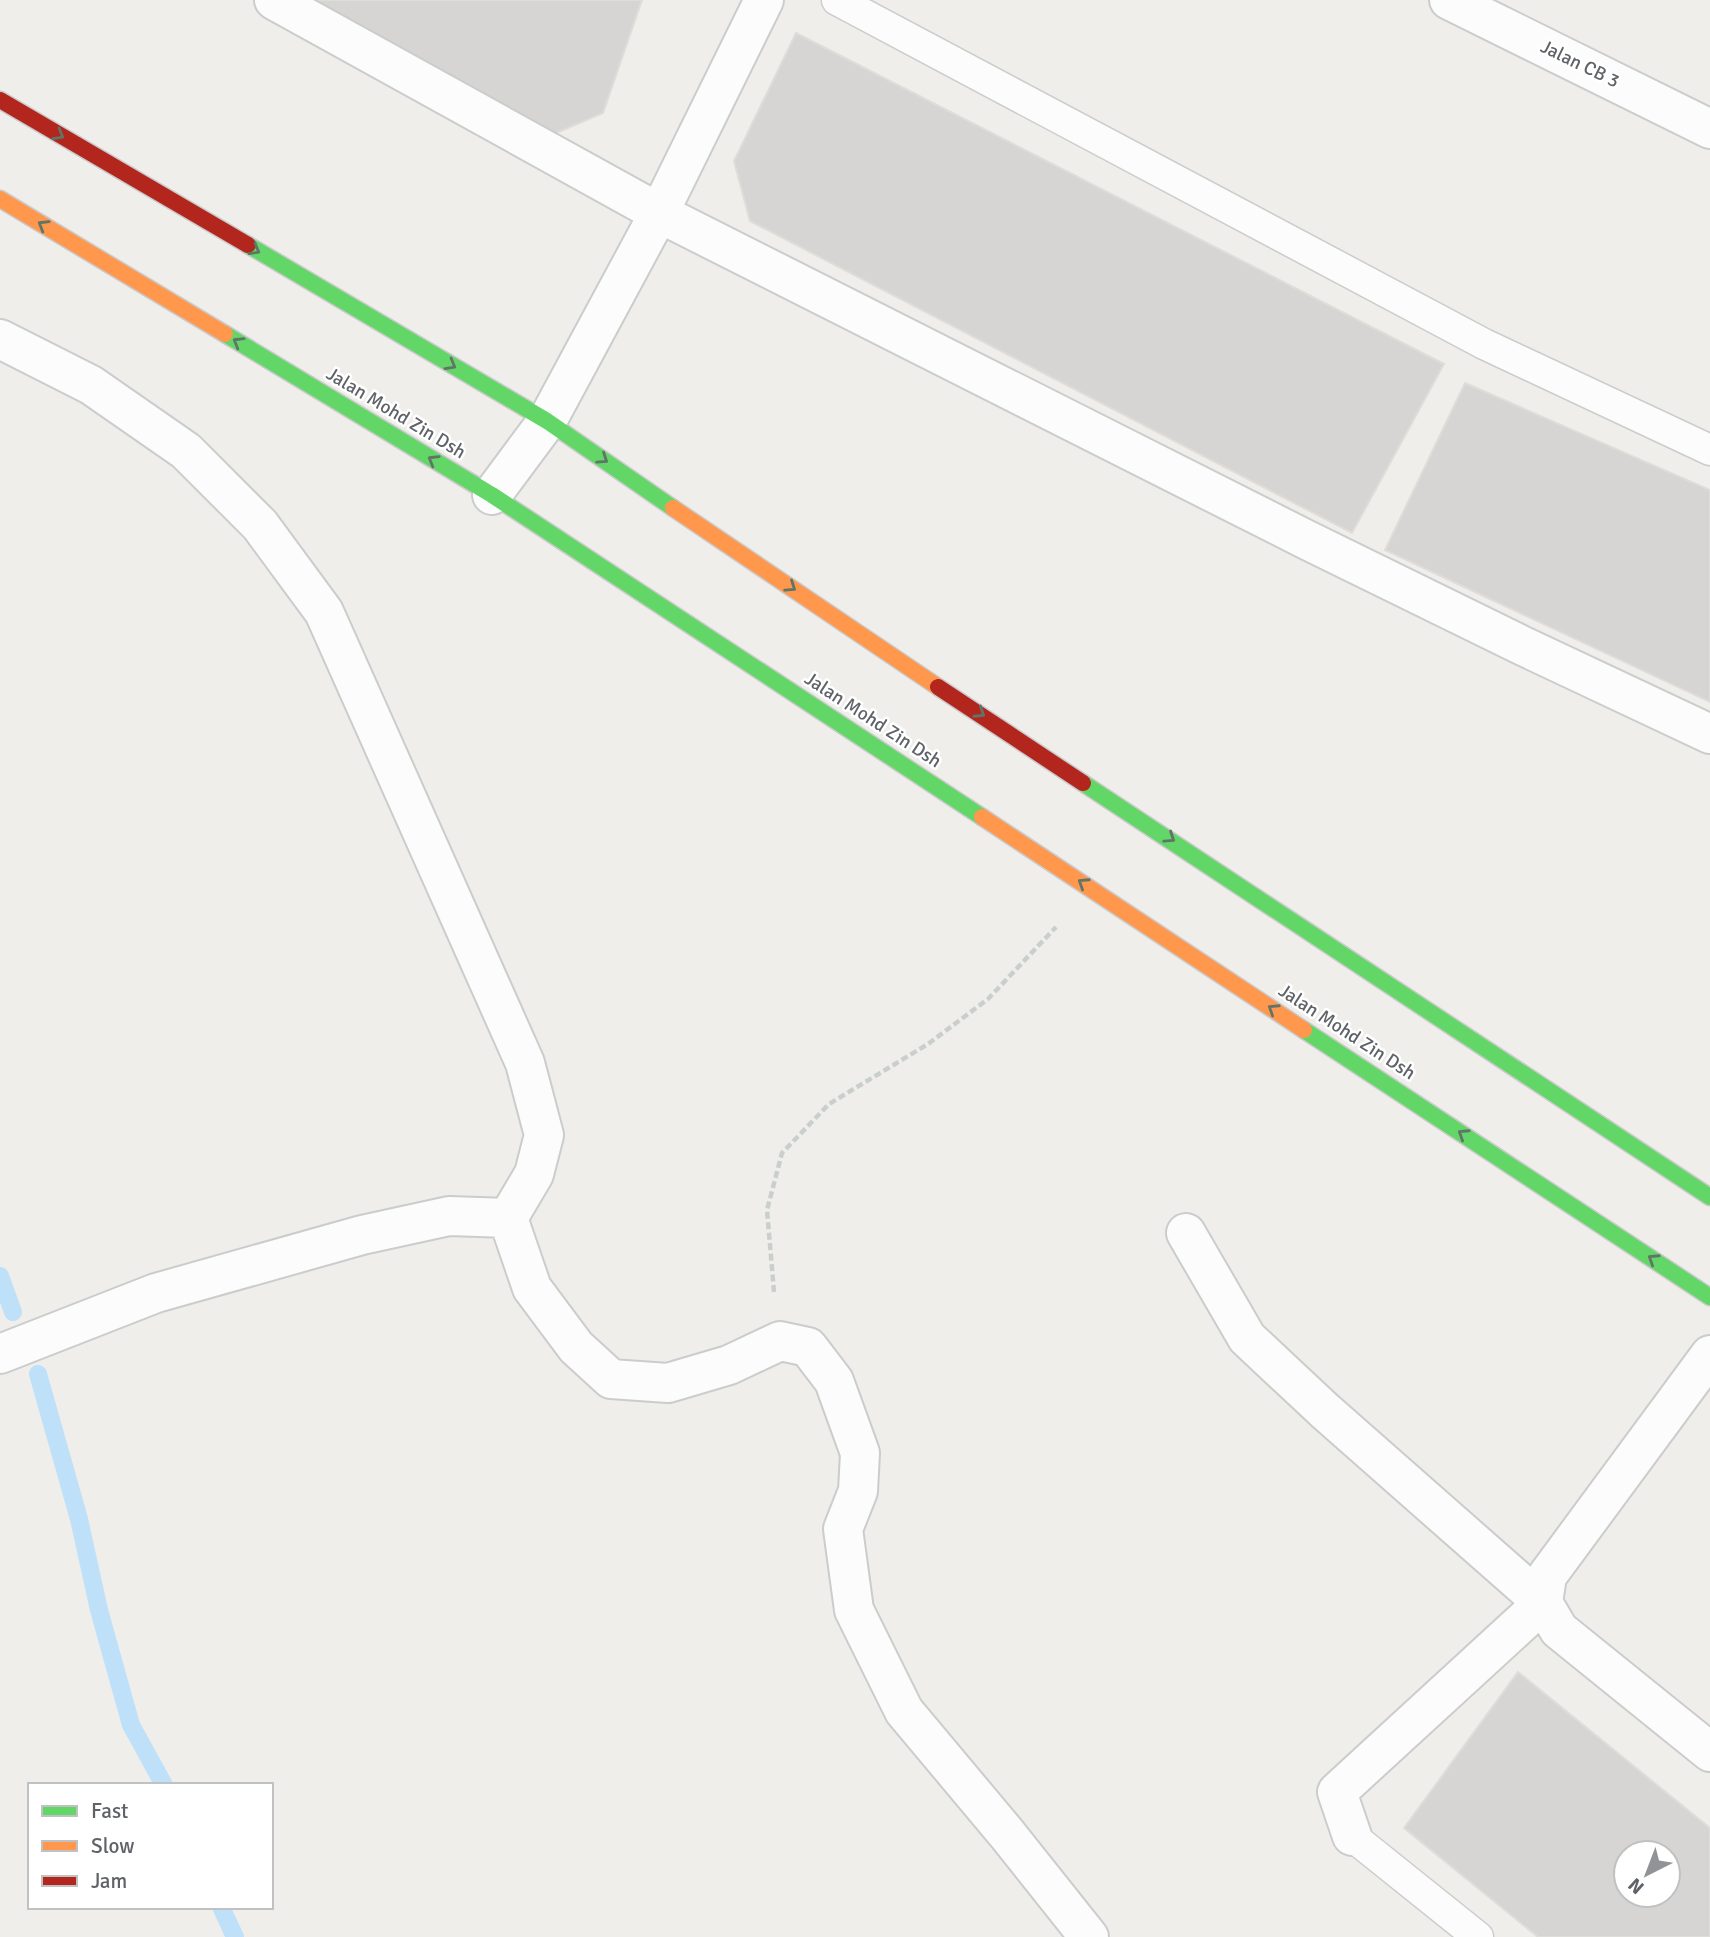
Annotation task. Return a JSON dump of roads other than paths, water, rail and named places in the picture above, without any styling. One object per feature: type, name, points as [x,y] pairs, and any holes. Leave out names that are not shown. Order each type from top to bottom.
[{"type":"main road","points":[[0,100],[547,421],[852,629],[1710,1197]]},
{"type":"main road","name":"Jalan Mohd Zin Dsh","points":[[0,199],[492,495],[1710,1297]]},
{"type":"street","points":[[274,0],[659,213],[1307,540],[1710,734]]},
{"type":"street","points":[[492,495],[547,421],[659,213],[764,0]]},
{"type":"street","name":"Jalan CB 3","points":[[1449,0],[1710,129]]},
{"type":"street","points":[[0,339],[90,385],[186,451],[260,525],[324,612],[525,1063],[544,1135],[534,1174],[508,1218],[532,1288],[576,1347],[611,1379],[668,1383],[729,1364],[780,1341],[808,1347],[834,1381],[860,1453],[858,1491],[843,1529],[854,1610],[904,1711],[1089,1937]]},
{"type":"street","points":[[0,1354],[156,1293],[362,1235],[449,1216],[508,1218]]},
{"type":"street","points":[[1186,1233],[1247,1338],[1325,1411],[1543,1602],[1559,1630],[1710,1752]]},
{"type":"street","points":[[1352,1836],[1337,1792],[1543,1602],[1547,1576],[1710,1356]]},
{"type":"lane","points":[[837,0],[1484,344],[1710,450]]},
{"type":"lane","points":[[1352,1836],[1478,1937]]},
{"type":"waterway","points":[[0,1276],[13,1312]]},
{"type":"waterway","points":[[38,1374],[79,1519],[99,1610],[131,1725],[163,1783]]},
{"type":"waterway","points":[[222,1909],[235,1937]]}]
